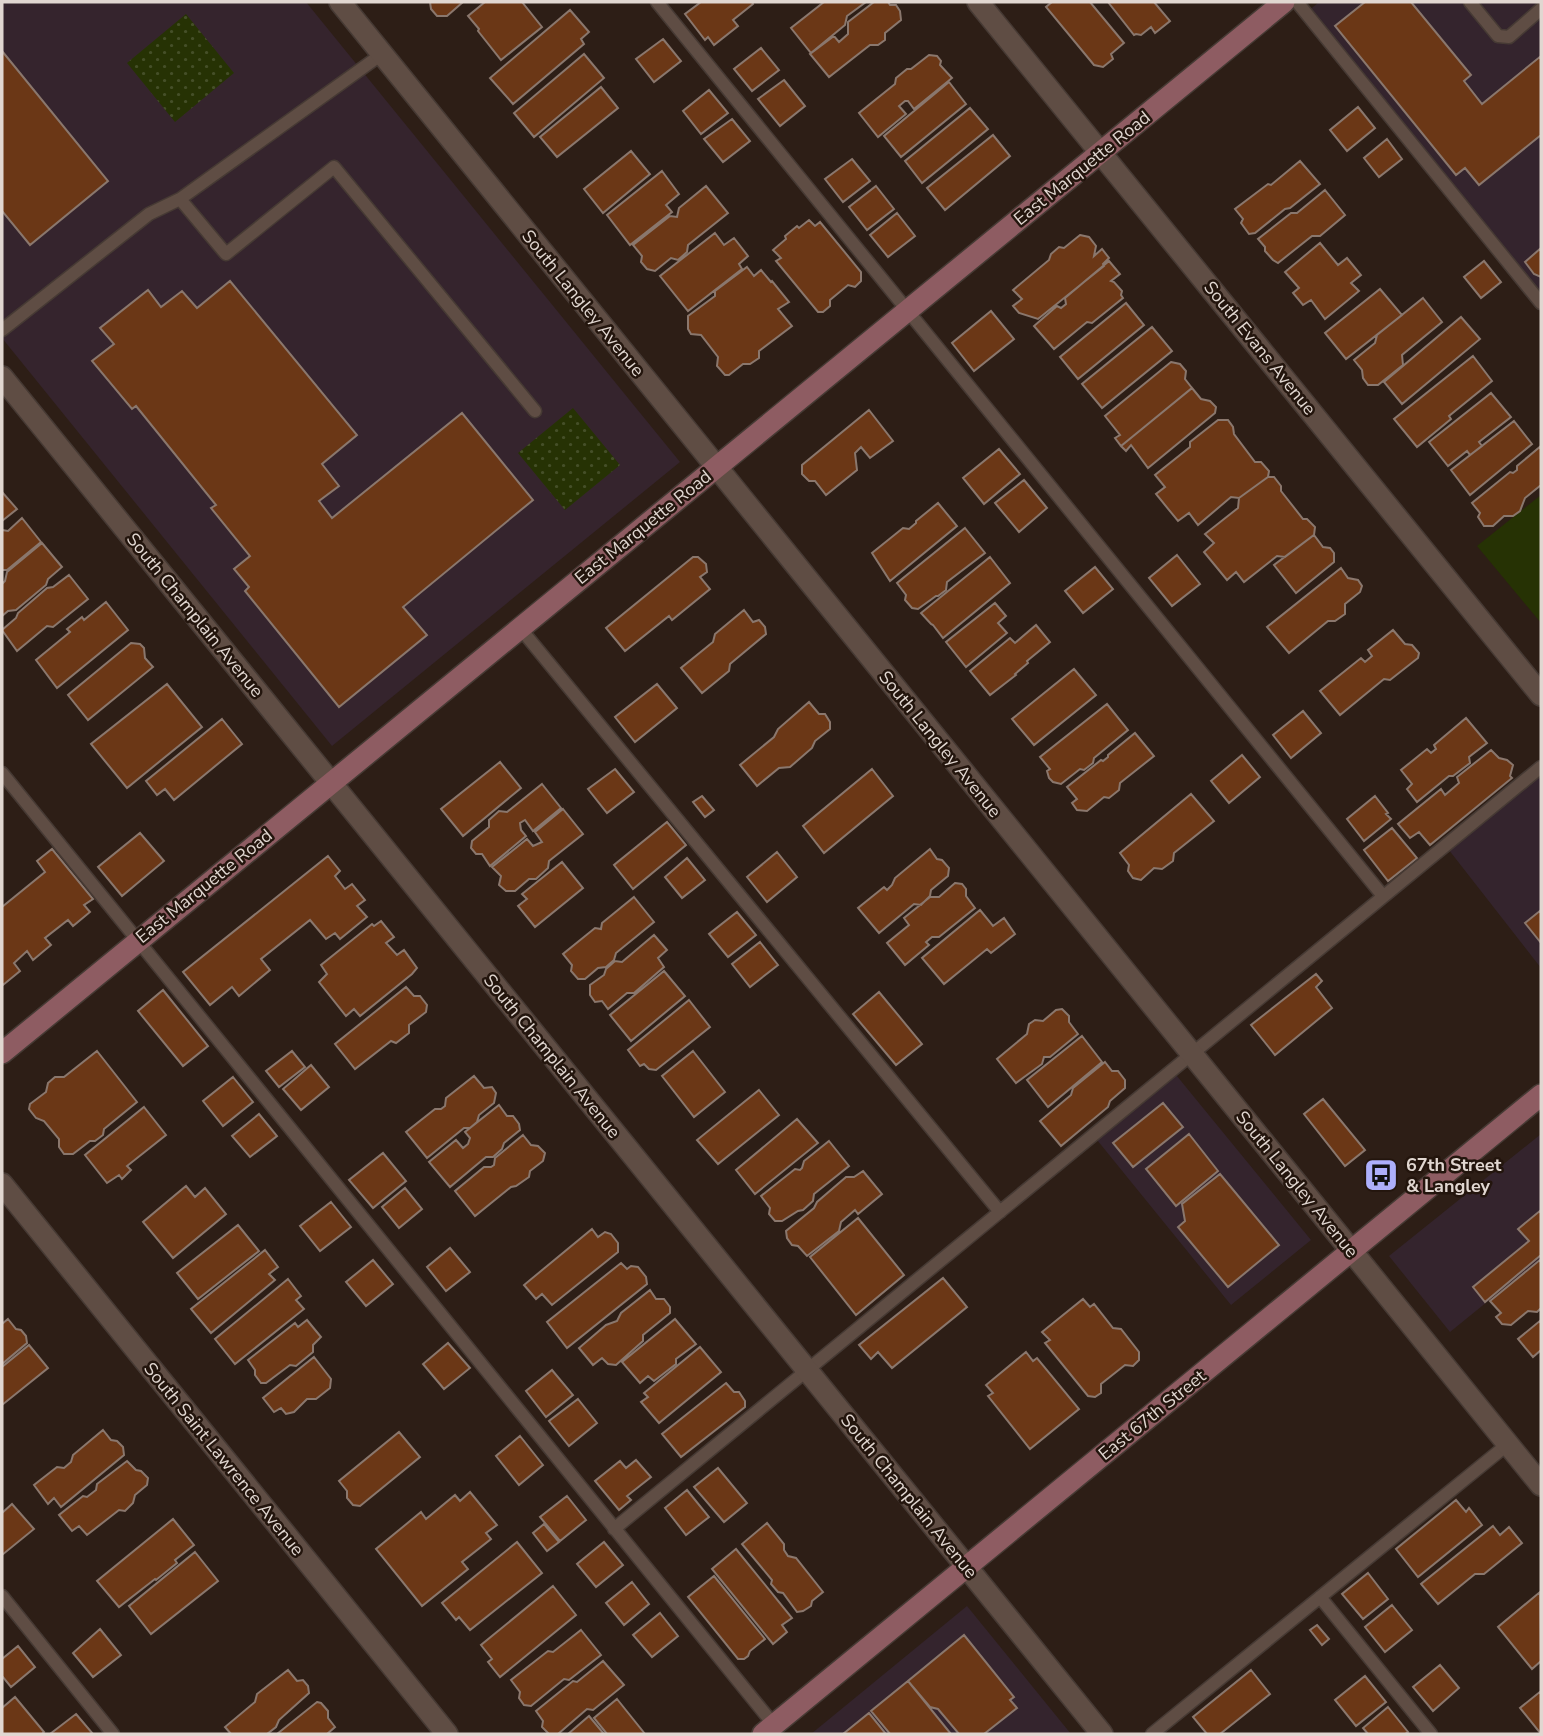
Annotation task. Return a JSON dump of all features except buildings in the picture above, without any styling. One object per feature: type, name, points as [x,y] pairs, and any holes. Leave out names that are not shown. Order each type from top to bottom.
[{"type":"street","name":"South Langley Avenue","points":[[340,2],[1541,1485]]},
{"type":"street","name":"South Evans Avenue","points":[[978,2],[1541,695]]},
{"type":"street","name":"East Marquette Road","points":[[2,1053],[1284,2]]},
{"type":"street","name":"South Champlain Avenue","points":[[2,377],[1102,1734]]},
{"type":"street","name":"East 67th Street","points":[[768,1730],[1541,1095]]},
{"type":"street","name":"South Saint Lawrence Avenue","points":[[2,1184],[447,1734]]},
{"type":"lane","points":[[657,2],[1383,896]]},
{"type":"lane","points":[[1297,2],[1541,303]]},
{"type":"lane","points":[[1470,2],[1498,36],[1509,37],[1541,9]]},
{"type":"lane","points":[[2,330],[149,214],[180,199],[382,54]]},
{"type":"lane","points":[[180,199],[226,254],[334,167],[535,411]]},
{"type":"lane","points":[[520,628],[1000,1212]]},
{"type":"lane","points":[[614,1529],[1541,766]]},
{"type":"lane","points":[[2,773],[614,1529],[768,1730]]},
{"type":"lane","points":[[1152,1734],[1508,1444]]},
{"type":"lane","points":[[2,1597],[113,1734]]},
{"type":"lane","points":[[1320,1597],[1430,1734]]},
{"type":"shaded area","points":[[2,2],[306,2],[680,462],[332,746],[2,338]]},
{"type":"shaded area","points":[[1319,2],[1541,2],[1541,303],[1306,13]]},
{"type":"shaded area","points":[[1541,767],[1541,968],[1445,845]]},
{"type":"shaded area","points":[[1172,1070],[1311,1240],[1231,1305],[1093,1135]]},
{"type":"shaded area","points":[[1541,1134],[1541,1258],[1450,1332],[1389,1256]]},
{"type":"shaded area","points":[[967,1606],[1071,1734],[811,1734]]},
{"type":"green space","points":[[186,14],[234,73],[175,122],[127,63]]},
{"type":"green space","points":[[573,408],[620,465],[565,510],[518,453]]},
{"type":"green space","points":[[1541,495],[1541,623],[1477,546]]},
{"type":"place","name":"67th Street & Langley","points":[[1381,1175]]}]
